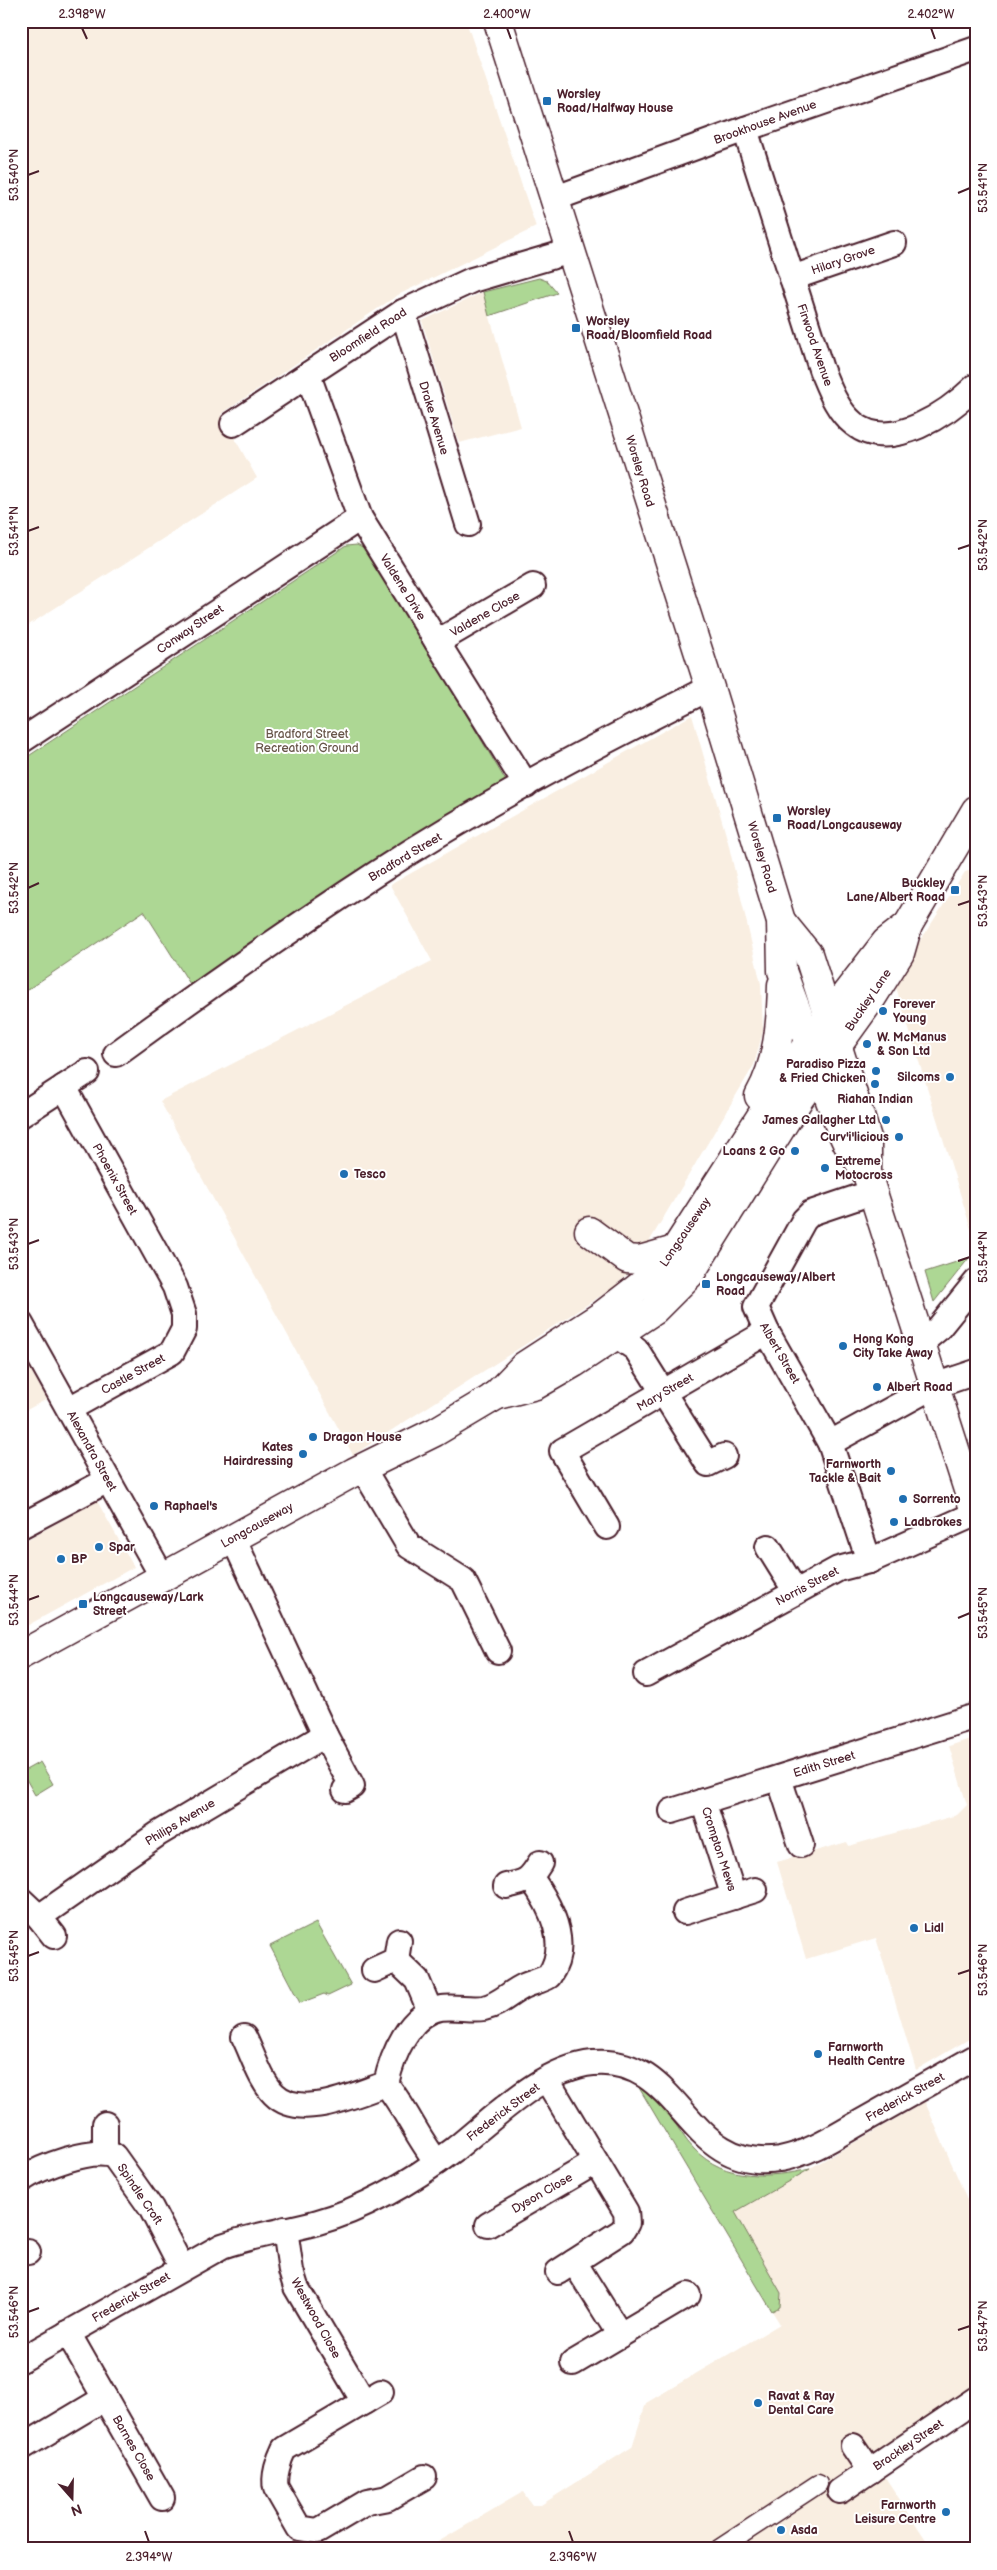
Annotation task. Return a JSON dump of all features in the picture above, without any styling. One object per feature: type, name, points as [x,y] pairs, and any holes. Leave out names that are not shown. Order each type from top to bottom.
[{"type":"main road","name":"Worsley Road","points":[[498,21],[556,198],[571,251],[710,688],[781,921],[782,971],[822,1080]]},
{"type":"main road","name":"Buckley Lane","points":[[822,1080],[838,1046],[900,953],[908,925],[976,810]]},
{"type":"main road","name":"Worsley Road","points":[[781,921],[808,954],[838,1046]]},
{"type":"main road","name":"Buckley Lane","points":[[808,1043],[886,942],[908,925]]},
{"type":"main road","points":[[726,1170],[737,1135],[764,1087],[774,1059],[780,1028],[782,971]]},
{"type":"main road","name":"Longcauseway","points":[[622,1326],[659,1270],[675,1250],[808,1043]]},
{"type":"main road","points":[[838,1046],[867,1138],[870,1183]]},
{"type":"main road","points":[[822,1080],[854,1096]]},
{"type":"main road","points":[[822,1080],[846,1143],[870,1183],[976,1515]]},
{"type":"main road","name":"Longcauseway","points":[[21,1655],[362,1467],[435,1432],[494,1396],[536,1385],[622,1326],[670,1296],[690,1274],[799,1099],[822,1080]]},
{"type":"main road","points":[[726,1170],[753,1146],[779,1113],[799,1099]]},
{"type":"main road","points":[[589,1231],[627,1259],[640,1260],[675,1250]]},
{"type":"street","name":"Brookhouse Avenue","points":[[556,198],[745,129],[976,49]]},
{"type":"street","name":"Firwood Avenue","points":[[745,129],[829,388],[843,414],[854,425],[868,431],[884,434],[904,432],[924,424],[944,412],[976,386]]},
{"type":"street","name":"Hilary Grove","points":[[792,278],[894,243]]},
{"type":"street","name":"Bloomfield Road","points":[[233,424],[403,312],[472,280],[571,251]]},
{"type":"street","name":"Drake Avenue","points":[[403,312],[468,524]]},
{"type":"street","name":"Valdene Drive","points":[[308,375],[360,518],[526,785]]},
{"type":"street","name":"Conway Street","points":[[21,741],[360,518]]},
{"type":"street","name":"Valdene Close","points":[[437,642],[533,586]]},
{"type":"street","name":"Bradford Street","points":[[116,1054],[377,873],[526,785],[621,732],[710,688]]},
{"type":"street","points":[[21,1115],[88,1072]]},
{"type":"street","name":"Phoenix Street","points":[[64,1087],[166,1271]]},
{"type":"street","name":"Albert Street","points":[[869,1561],[830,1443],[767,1332],[757,1312],[757,1302],[804,1220],[811,1213],[870,1183]]},
{"type":"street","name":"Castle Street","points":[[69,1409],[172,1352],[184,1329],[184,1314],[180,1300],[166,1271]]},
{"type":"street","points":[[921,1343],[938,1329],[976,1282]]},
{"type":"street","name":"Alexandra Street","points":[[21,1324],[163,1578]]},
{"type":"street","points":[[622,1326],[708,1464],[724,1456]]},
{"type":"street","name":"Mary Street","points":[[606,1528],[562,1451],[767,1332]]},
{"type":"street","points":[[830,1443],[934,1386],[976,1372]]},
{"type":"street","points":[[362,1467],[409,1546],[463,1580],[498,1651]]},
{"type":"street","points":[[21,1526],[108,1480]]},
{"type":"street","name":"Norris Street","points":[[646,1674],[838,1569],[869,1561],[976,1515]]},
{"type":"street","points":[[233,1538],[325,1735],[352,1786],[345,1790]]},
{"type":"street","points":[[768,1547],[796,1592]]},
{"type":"street","name":"Edith Street","points":[[672,1810],[976,1716]]},
{"type":"street","name":"Philips Avenue","points":[[39,1917],[158,1834],[325,1735]]},
{"type":"street","points":[[779,1778],[801,1845]]},
{"type":"street","name":"Crompton Mews","points":[[685,1912],[745,1893],[703,1801]]},
{"type":"street","points":[[386,2084],[397,2046],[420,2018],[430,2011],[442,2008],[484,2008],[525,1985],[549,1976],[560,1954],[557,1930],[536,1870],[523,1883],[506,1886]]},
{"type":"street","points":[[21,1900],[39,1917],[54,1936]]},
{"type":"street","points":[[374,1970],[398,1951],[417,1980],[430,2011]]},
{"type":"street","points":[[245,2031],[266,2082],[273,2094],[285,2103],[299,2107],[316,2106],[386,2084]]},
{"type":"street","name":"Frederick Street","points":[[21,2360],[222,2246],[250,2236],[318,2222],[375,2200],[437,2162],[502,2110],[547,2080],[575,2067],[594,2063],[617,2064],[633,2069],[663,2088],[697,2130],[711,2142],[726,2151],[743,2157],[778,2159],[814,2148],[976,2057]]},
{"type":"street","points":[[547,2080],[626,2212],[627,2222],[622,2231],[566,2267],[620,2335]]},
{"type":"street","points":[[386,2084],[402,2104],[419,2138],[437,2162]]},
{"type":"street","points":[[21,2180],[44,2167],[105,2152],[105,2124]]},
{"type":"street","name":"Spindle Croft","points":[[105,2152],[120,2162],[151,2208],[182,2268]]},
{"type":"street","name":"Dyson Close","points":[[488,2225],[596,2162]]},
{"type":"street","name":"Westwood Close","points":[[285,2229],[291,2271],[296,2287],[372,2397],[284,2449],[275,2483],[276,2488],[299,2528],[318,2531],[367,2502],[388,2498],[424,2477]]},
{"type":"street","points":[[573,2363],[688,2295]]},
{"type":"street","name":"Barnes Close","points":[[68,2333],[162,2498]]},
{"type":"street","points":[[21,2448],[105,2398]]},
{"type":"street","name":"Brackley Street","points":[[840,2491],[976,2399]]},
{"type":"street","points":[[853,2446],[870,2471]]},
{"type":"street","points":[[719,2549],[814,2478],[840,2491]]},
{"type":"shaded area","points":[[21,21],[466,21],[536,227],[398,295],[221,414],[257,478],[21,630]]},
{"type":"shaded area","points":[[483,292],[521,427],[459,443],[422,321]]},
{"type":"shaded area","points":[[692,715],[728,842],[761,984],[763,1031],[754,1065],[633,1269],[613,1288],[353,1455],[160,1101],[432,961],[390,885]]},
{"type":"shaded area","name":"Silcoms","points":[[976,869],[976,1245],[894,981],[965,872]]},
{"type":"shaded area","points":[[21,1353],[47,1399],[21,1413]]},
{"type":"shaded area","points":[[97,1501],[134,1567],[21,1629],[21,1543]]},
{"type":"shaded area","points":[[976,1737],[976,2035],[916,2070],[876,1938],[806,1959],[777,1862],[847,1842],[849,1846],[957,1815],[967,1805],[949,1746]]},
{"type":"shaded area","points":[[925,2102],[976,2220],[976,2386],[872,2457],[932,2549],[426,2549],[523,2492],[532,2505],[541,2505],[632,2447],[646,2403],[780,2324],[772,2311],[780,2307],[781,2293],[734,2212]]},
{"type":"green space","points":[[539,278],[547,281],[557,293],[489,316],[483,292]]},
{"type":"green space","name":"Bradford Street Recreation Ground","points":[[357,545],[368,551],[506,781],[190,984],[144,911],[21,994],[21,761],[346,546]]},
{"type":"green space","points":[[969,1258],[934,1302],[925,1272]]},
{"type":"green space","points":[[40,1762],[53,1784],[35,1795],[22,1772]]},
{"type":"green space","points":[[316,1923],[351,1985],[328,1996],[324,1994],[300,2003],[270,1946]]},
{"type":"green space","points":[[638,2086],[667,2114],[694,2149],[720,2167],[734,2172],[764,2175],[810,2169],[735,2212],[781,2293],[780,2307],[772,2311]]},
{"type":"place","name":"Worsley Road/Halfway House","points":[[547,101]]},
{"type":"place","name":"Worsley Road/Bloomfield Road","points":[[576,328]]},
{"type":"place","name":"Worsley Road/Longcauseway","points":[[777,818]]},
{"type":"place","name":"Buckley Lane/Albert Road","points":[[955,890]]},
{"type":"place","name":"Forever Young","points":[[883,1011]]},
{"type":"place","name":"W. McManus & Son Ltd","points":[[867,1044]]},
{"type":"place","name":"Paradiso Pizza & Fried Chicken","points":[[876,1071]]},
{"type":"place","name":"Silcoms","points":[[950,1077]]},
{"type":"place","name":"Riahan Indian","points":[[875,1084]]},
{"type":"place","name":"James Gallagher Ltd","points":[[886,1120]]},
{"type":"place","name":"Curv'i'licious","points":[[899,1137]]},
{"type":"place","name":"Loans 2 Go","points":[[795,1151]]},
{"type":"place","name":"Extreme Motocross","points":[[825,1168]]},
{"type":"place","name":"Tesco","points":[[344,1174]]},
{"type":"place","name":"Longcauseway/Albert Road","points":[[706,1284]]},
{"type":"place","name":"Hong Kong City Take Away","points":[[843,1346]]},
{"type":"place","name":"Albert Road","points":[[877,1387]]},
{"type":"place","name":"Dragon House","points":[[313,1437]]},
{"type":"place","name":"Kates Hairdressing","points":[[303,1454]]},
{"type":"place","name":"Farnworth Tackle & Bait","points":[[891,1471]]},
{"type":"place","name":"Sorrento","points":[[903,1499]]},
{"type":"place","name":"Raphael's","points":[[154,1506]]},
{"type":"place","name":"Ladbrokes","points":[[894,1522]]},
{"type":"place","name":"Spar","points":[[99,1547]]},
{"type":"place","name":"BP","points":[[61,1559]]},
{"type":"place","name":"Longcauseway/Lark Street","points":[[83,1604]]},
{"type":"place","name":"Lidl","points":[[914,1928]]},
{"type":"place","name":"Farnworth Health Centre","points":[[818,2054]]},
{"type":"place","name":"Ravat & Ray Dental Care","points":[[758,2403]]},
{"type":"place","name":"Farnworth Leisure Centre","points":[[946,2512]]},
{"type":"place","name":"Asda","points":[[781,2530]]}]
